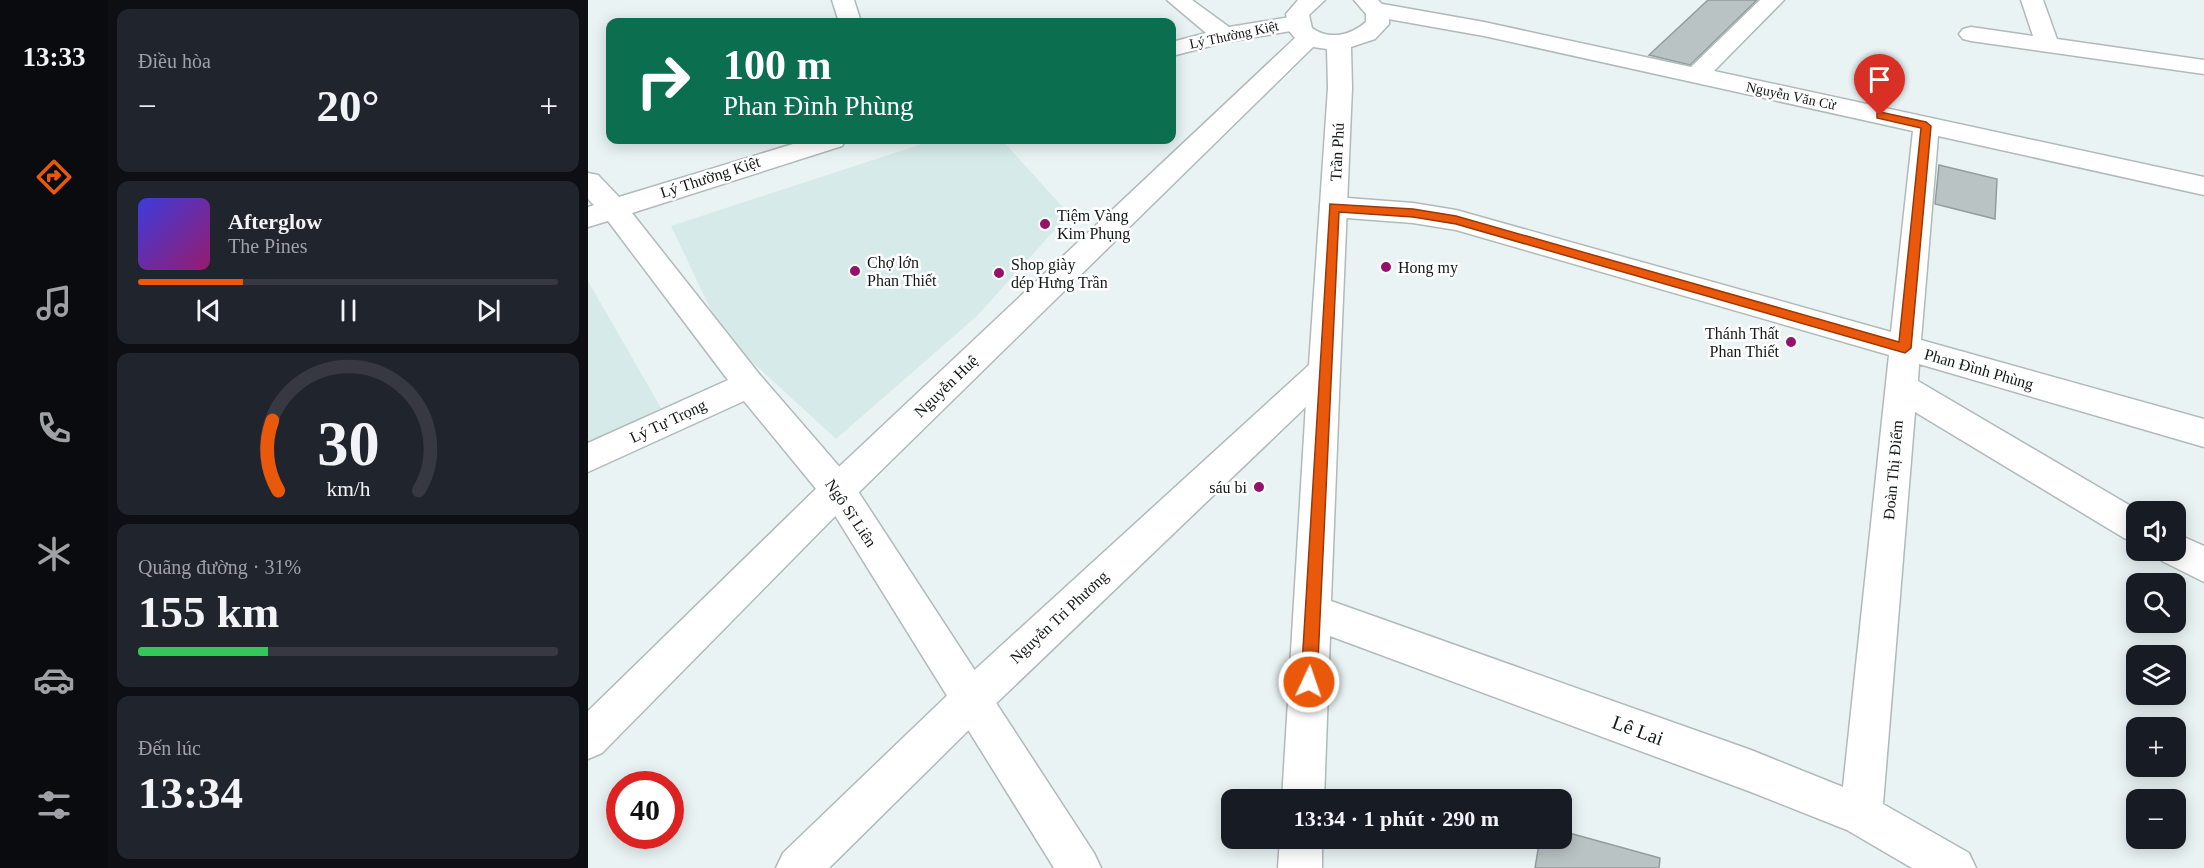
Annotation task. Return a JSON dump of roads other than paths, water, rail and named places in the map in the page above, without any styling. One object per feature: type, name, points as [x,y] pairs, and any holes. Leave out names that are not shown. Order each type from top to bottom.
[{"type":"street","points":[[843,0],[849,18]]},
{"type":"street","points":[[1178,0],[1224,35]]},
{"type":"street","name":"Nguyễn Huệ","points":[[588,740],[838,490],[1315,34],[1298,14],[1303,7],[1314,0]]},
{"type":"street","points":[[1697,75],[1773,0]]},
{"type":"street","points":[[2031,0],[2048,46]]},
{"type":"street","name":"Lý Thường Kiệt","points":[[1176,48],[1224,35],[1315,34],[1352,41],[1372,32],[1378,25],[1371,5]]},
{"type":"street","name":"Nguyễn Văn Cừ","points":[[1371,5],[2204,186]]},
{"type":"street","name":"Trần Phú","points":[[1304,789],[1340,88],[1315,34]]},
{"type":"street","points":[[1971,34],[2204,67]]},
{"type":"street","name":"Đoàn Thị Điểm","points":[[1862,815],[1926,126]]},
{"type":"street","name":"Lý Thường Kiệt","points":[[601,213],[820,144]]},
{"type":"street","name":"Ngô Sĩ Liên","points":[[588,182],[601,213],[838,490],[1079,868]]},
{"type":"street","name":"Phan Đình Phùng","points":[[1334,207],[1413,213],[1456,220],[2204,433]]},
{"type":"street","name":"Nguyễn Tri Phương","points":[[798,868],[971,700],[1324,370]]},
{"type":"street","name":"Lý Tự Trọng","points":[[588,458],[749,384]]},
{"type":"street","points":[[1901,387],[2126,521]]},
{"type":"street","points":[[2186,555],[2204,565]]},
{"type":"street","name":"Lê Lai","points":[[1312,612],[1751,771],[1862,815],[1954,868]]},
{"type":"street","points":[[1300,868],[1301,849]]},
{"type":"place","name":"Tiệm Vàng Kim Phụng","points":[[1045,224]]},
{"type":"place","name":"Hong my","points":[[1386,267]]},
{"type":"place","name":"Chợ lớn Phan Thiết","points":[[855,271]]},
{"type":"place","name":"Shop giày dép Hưng Trần","points":[[999,273]]},
{"type":"place","name":"Thánh Thất Phan Thiết","points":[[1791,342]]},
{"type":"place","name":"sáu bi","points":[[1259,487]]}]
